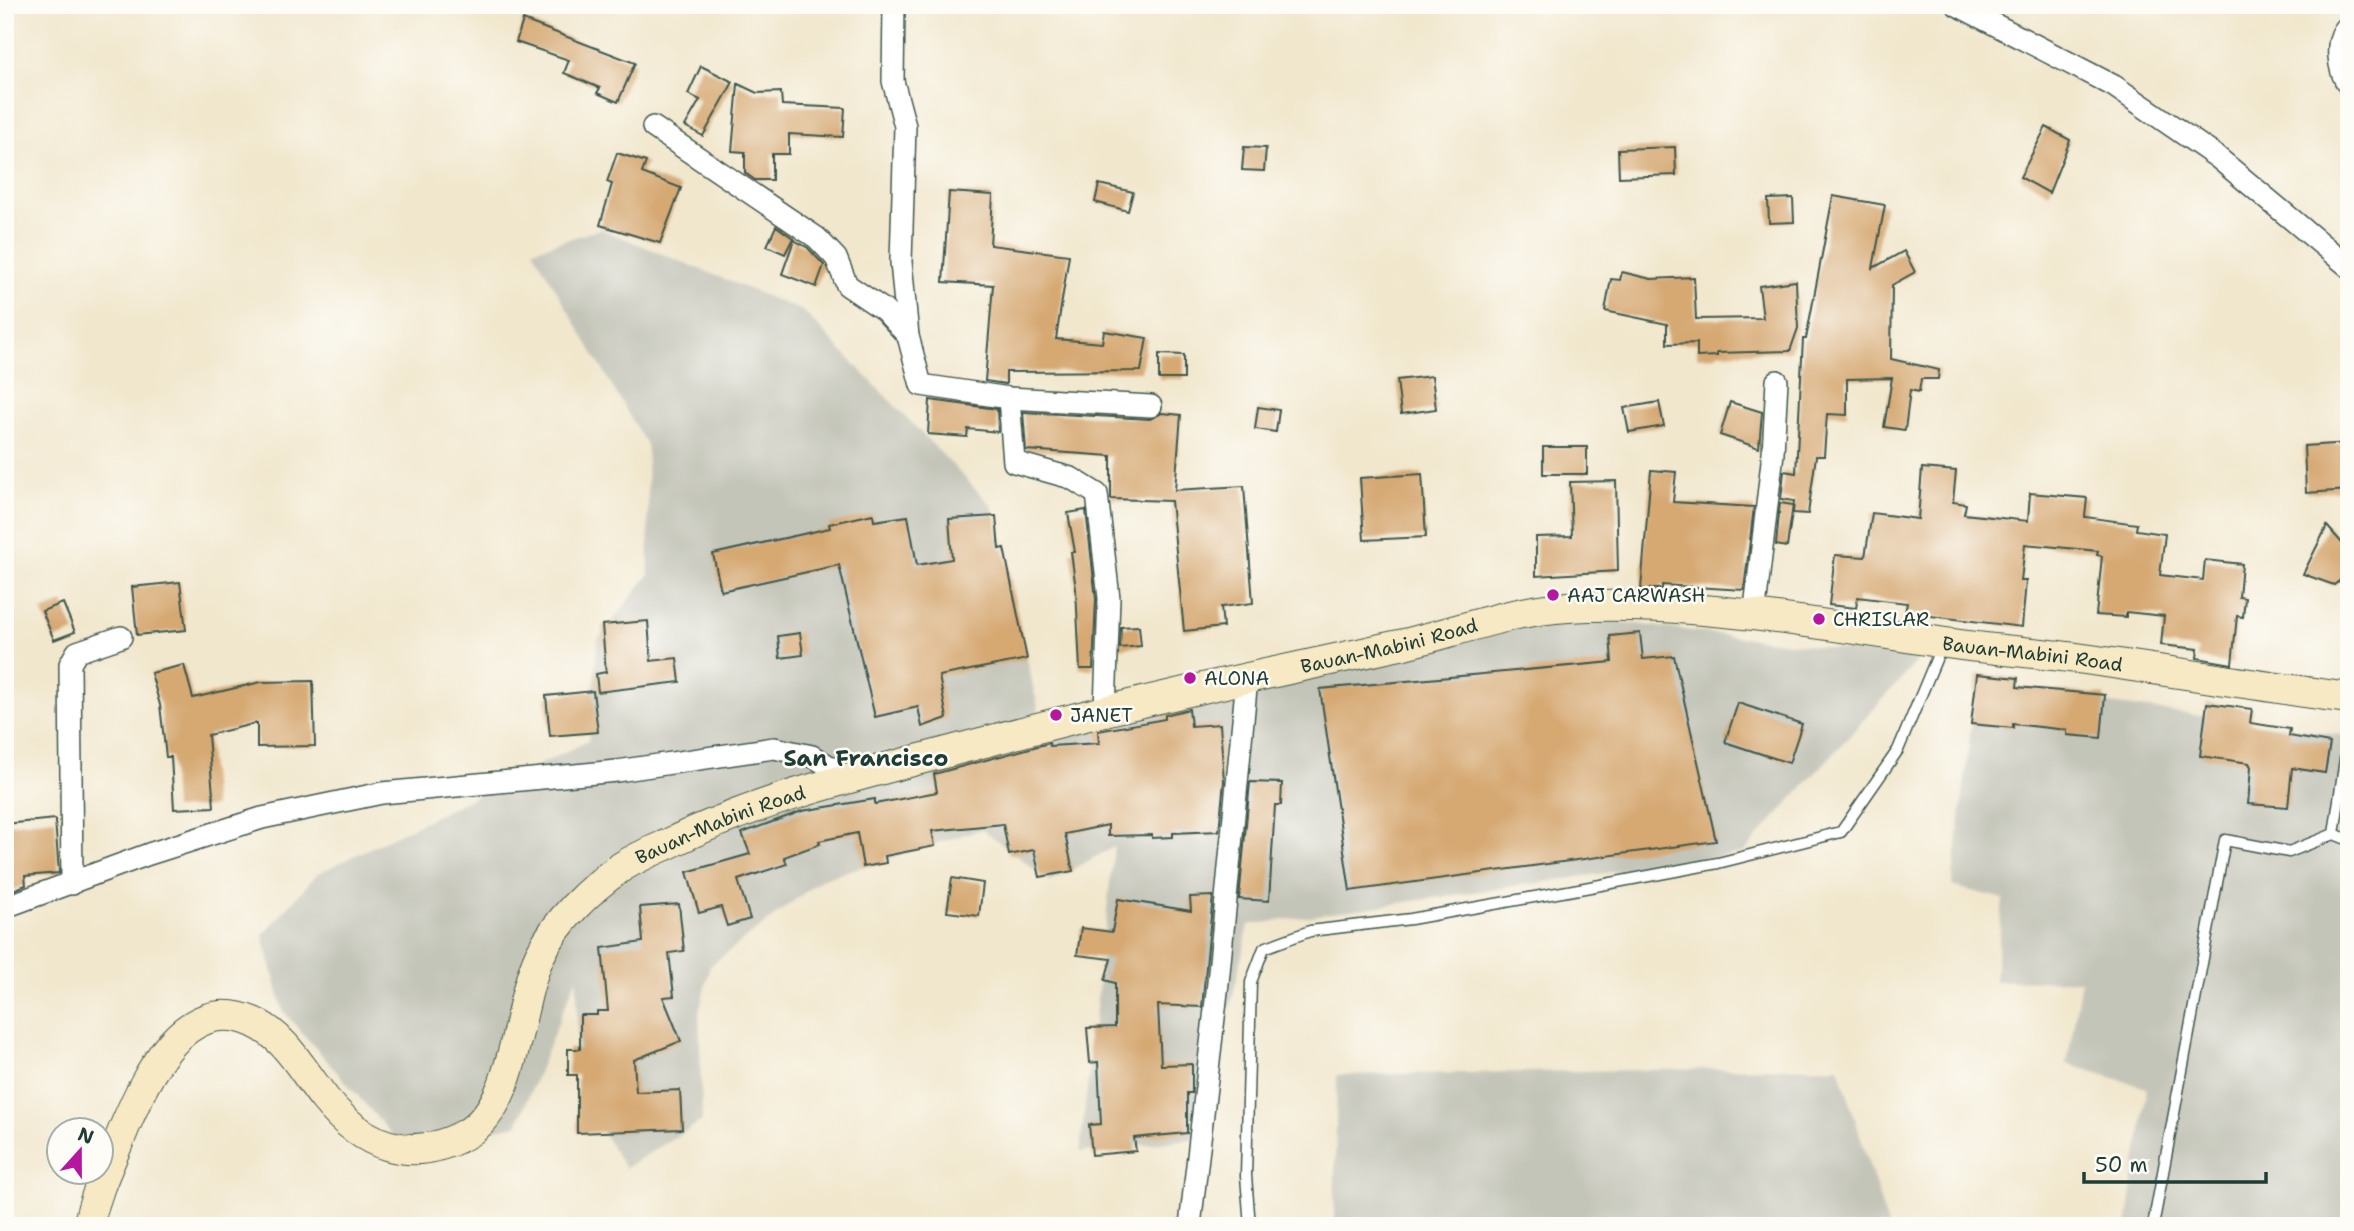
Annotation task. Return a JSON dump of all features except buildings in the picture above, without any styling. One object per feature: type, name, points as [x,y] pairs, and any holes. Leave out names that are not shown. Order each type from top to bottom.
[{"type":"main road","name":"Bauan-Mabini Road","points":[[88,1226],[98,1182],[137,1096],[174,1039],[188,1027],[209,1018],[227,1016],[251,1021],[273,1034],[288,1049],[328,1103],[372,1139],[391,1148],[416,1151],[439,1146],[470,1133],[487,1116],[503,1086],[523,997],[542,951],[561,924],[587,895],[623,866],[698,829],[773,802],[1105,709],[1558,607],[1660,609],[1872,630],[2349,698]]},
{"type":"street","points":[[894,5],[893,81],[905,126],[901,262],[908,336],[921,385],[1009,398],[1151,406]]},
{"type":"street","points":[[1957,5],[2114,86],[2217,157],[2349,267]]},
{"type":"street","points":[[2349,25],[2344,29],[2339,56],[2342,76],[2349,86]]},
{"type":"street","points":[[653,127],[817,238],[836,258],[847,285],[884,310],[908,336]]},
{"type":"street","points":[[1754,617],[1773,453],[1777,381]]},
{"type":"street","points":[[1009,398],[1014,462],[1071,478],[1097,494],[1109,598],[1105,709]]},
{"type":"street","points":[[72,884],[70,664],[77,652],[121,637]]},
{"type":"street","points":[[1190,1226],[1218,983],[1247,678]]},
{"type":"street","points":[[5,907],[149,854],[262,818],[382,793],[617,771],[774,748],[812,756],[851,779]]},
{"type":"lane","points":[[1250,1226],[1246,1176],[1251,982],[1264,948],[1310,931],[1412,919],[1718,863],[1841,832],[1898,750],[1944,642]]},
{"type":"lane","points":[[2334,834],[2349,732]]},
{"type":"lane","points":[[2153,1226],[2225,841],[2289,852],[2334,834],[2349,840]]},
{"type":"shaded area","points":[[601,229],[803,311],[992,506],[1044,734],[1562,615],[1919,659],[1743,853],[1249,925],[1200,1138],[1080,1152],[1114,847],[1050,881],[982,829],[822,879],[710,966],[699,1012],[702,1121],[625,1168],[577,1092],[577,976],[517,1125],[403,1147],[283,1011],[263,935],[317,874],[588,741],[598,639],[649,575],[647,446],[533,250]]},
{"type":"shaded area","points":[[1976,686],[2349,736],[2349,1226],[2127,1226],[2147,1088],[2067,1064],[2081,980],[1995,981],[2003,899],[1952,886]]},
{"type":"shaded area","points":[[1839,1067],[1888,1226],[1334,1226],[1337,1075]]},
{"type":"place","name":"AAJ CARWASH","points":[[1553,595]]},
{"type":"place","name":"CHRISLAR","points":[[1819,619]]},
{"type":"place","name":"ALONA","points":[[1190,678]]},
{"type":"place","name":"JANET","points":[[1056,715]]},
{"type":"district","name":"San Francisco","points":[[866,758]]}]
